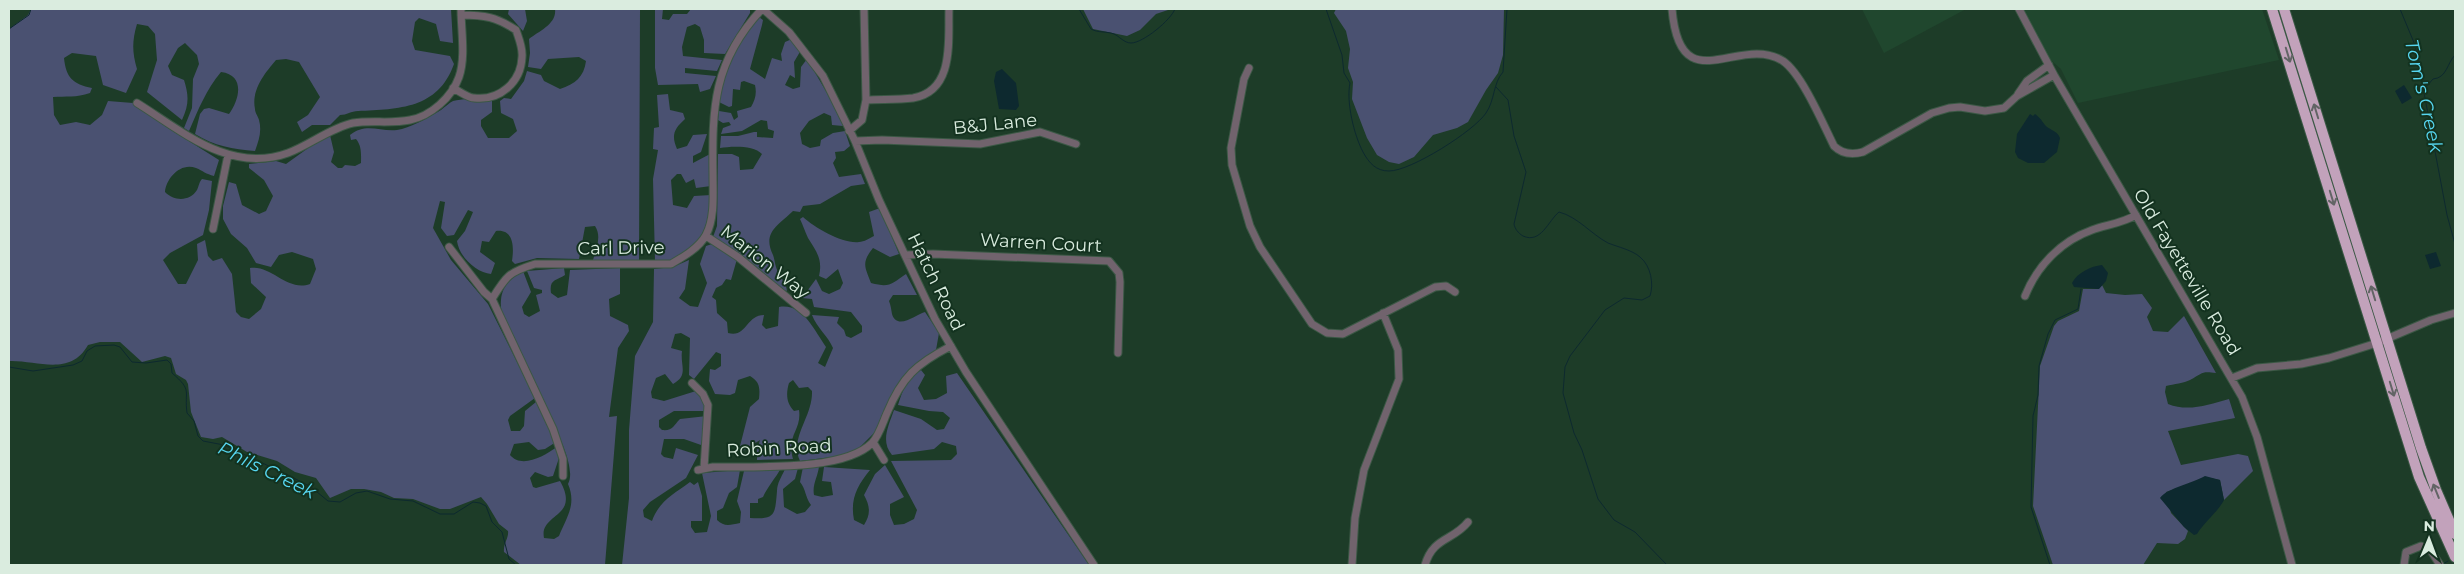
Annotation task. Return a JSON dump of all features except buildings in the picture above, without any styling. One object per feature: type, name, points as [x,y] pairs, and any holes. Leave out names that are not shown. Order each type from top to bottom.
[{"type":"highway","points":[[2272,9],[2382,341],[2430,477],[2455,534]]},
{"type":"highway","points":[[2284,9],[2382,341],[2419,477],[2455,557]]},
{"type":"street","name":"Hatch Road","points":[[762,9],[788,32],[823,76],[855,141],[935,320],[966,372],[1094,565]]},
{"type":"street","points":[[706,236],[712,210],[713,123],[717,86],[726,58],[762,9]]},
{"type":"street","points":[[849,131],[862,120],[866,100],[864,9]]},
{"type":"street","points":[[866,100],[915,98],[925,94],[938,83],[947,63],[949,9]]},
{"type":"street","points":[[1672,9],[1680,44],[1691,56],[1701,61],[1712,62],[1758,53],[1768,54],[1786,63],[1798,78],[1834,146],[1840,151],[1852,154],[1863,152],[1932,114],[1956,107],[1995,111],[2004,108],[2028,82],[2048,65]]},
{"type":"street","name":"Old Fayetteville Road","points":[[2019,9],[2048,65],[2232,378],[2248,411],[2257,437],[2292,565]]},
{"type":"street","points":[[137,103],[201,145],[228,155],[264,158],[287,154],[337,128],[354,123],[412,120],[427,114],[440,105],[453,88],[459,76],[462,58],[461,12],[498,18],[516,30],[522,58],[517,76],[510,87],[492,97],[473,98],[453,88]]},
{"type":"street","points":[[1249,68],[1238,109],[1231,157],[1250,226],[1256,240],[1307,318],[1321,331],[1343,334],[1435,287],[1446,286],[1455,292]]},
{"type":"street","points":[[2017,96],[2054,75]]},
{"type":"street","name":"B&J Lane","points":[[855,141],[882,140],[980,144],[1040,132],[1076,144]]},
{"type":"street","points":[[213,229],[228,155]]},
{"type":"street","points":[[2026,296],[2042,266],[2067,244],[2091,231],[2136,215]]},
{"type":"street","name":"Carl Drive","points":[[492,299],[502,282],[515,270],[535,264],[671,264],[686,255],[706,236]]},
{"type":"street","name":"Marion Way","points":[[706,236],[738,257],[806,313]]},
{"type":"street","points":[[448,247],[492,299],[552,429],[563,459],[563,476]]},
{"type":"street","name":"Warren Court","points":[[905,255],[951,254],[1109,261],[1119,273],[1120,282],[1118,353]]},
{"type":"street","points":[[1352,565],[1355,518],[1364,470],[1399,379],[1398,350],[1383,313]]},
{"type":"street","points":[[2232,378],[2257,368],[2317,361],[2382,341],[2431,320],[2455,313]]},
{"type":"street","points":[[884,460],[873,442],[899,386],[910,373],[951,346]]},
{"type":"street","name":"Robin Road","points":[[692,383],[703,394],[708,405],[701,469],[838,461],[859,454],[873,442]]},
{"type":"street","points":[[1425,565],[1430,552],[1438,543],[1468,522]]},
{"type":"street","points":[[2404,565],[2406,552],[2421,546],[2431,551],[2440,565]]},
{"type":"shaded area","points":[[31,9],[451,9],[453,43],[440,41],[436,24],[419,18],[415,22],[412,41],[415,50],[450,56],[454,64],[447,79],[438,90],[415,104],[340,115],[330,125],[312,125],[302,132],[297,122],[308,115],[320,97],[299,62],[286,59],[276,60],[263,76],[255,95],[255,110],[260,128],[255,151],[224,146],[195,134],[200,114],[204,109],[209,108],[229,114],[233,108],[238,95],[238,88],[234,78],[229,74],[221,72],[207,93],[189,131],[184,128],[192,108],[193,79],[199,64],[197,55],[185,43],[178,48],[168,66],[172,75],[184,80],[186,86],[187,105],[182,120],[147,92],[157,60],[155,34],[148,26],[137,24],[133,46],[137,69],[126,93],[103,85],[96,56],[72,53],[64,58],[67,71],[72,79],[75,82],[92,88],[90,93],[85,95],[53,97],[54,115],[60,125],[76,122],[90,125],[102,115],[108,101],[133,103],[219,160],[214,176],[196,168],[185,167],[175,173],[168,182],[165,192],[173,197],[182,199],[194,194],[202,179],[212,181],[209,210],[203,235],[170,253],[163,260],[178,284],[186,284],[198,260],[197,244],[205,240],[208,256],[213,261],[222,258],[232,274],[236,312],[241,317],[249,319],[261,309],[266,297],[251,283],[250,268],[265,270],[287,282],[302,285],[310,284],[316,269],[313,259],[292,252],[279,255],[271,267],[256,263],[247,248],[231,234],[223,219],[223,206],[229,182],[236,184],[242,205],[259,214],[266,211],[273,196],[264,180],[249,168],[249,164],[276,161],[286,164],[330,135],[334,152],[331,162],[338,168],[342,168],[345,165],[355,166],[361,163],[361,151],[358,142],[356,139],[351,140],[350,135],[356,131],[369,128],[402,129],[427,118],[453,101],[463,99],[492,99],[492,112],[481,120],[481,126],[488,138],[509,138],[517,131],[513,119],[501,113],[500,101],[504,98],[511,99],[524,81],[527,71],[541,75],[544,81],[560,89],[578,79],[585,67],[586,61],[579,57],[548,59],[541,69],[528,67],[529,39],[550,23],[555,14],[555,9],[640,9],[639,263],[593,260],[598,239],[595,226],[585,227],[579,259],[537,258],[515,264],[512,261],[513,245],[510,236],[502,231],[496,231],[489,242],[482,241],[480,252],[495,263],[491,274],[480,271],[469,263],[458,247],[457,241],[465,231],[473,212],[468,210],[454,235],[447,236],[441,228],[445,202],[440,201],[433,228],[451,260],[488,304],[535,398],[510,416],[508,420],[511,431],[520,431],[524,426],[525,411],[536,402],[556,442],[545,449],[538,450],[529,442],[514,444],[510,455],[521,461],[533,460],[557,447],[559,458],[553,476],[548,477],[535,472],[530,478],[533,487],[536,488],[560,481],[565,493],[566,502],[563,509],[547,524],[544,530],[544,538],[554,539],[559,536],[570,511],[571,498],[568,484],[570,469],[564,448],[553,423],[524,368],[503,318],[501,300],[503,290],[508,282],[523,271],[531,292],[522,307],[524,314],[529,317],[540,311],[536,295],[542,293],[542,290],[534,288],[527,271],[564,268],[565,275],[554,281],[551,285],[551,293],[558,298],[567,295],[570,270],[620,268],[620,294],[609,299],[610,316],[628,325],[629,331],[618,348],[609,417],[617,416],[605,565],[521,565],[504,552],[508,531],[499,524],[481,497],[450,509],[440,509],[413,499],[394,498],[381,492],[364,489],[351,489],[330,498],[316,478],[295,472],[277,461],[247,452],[222,437],[213,439],[201,437],[191,412],[188,384],[186,380],[176,374],[171,358],[165,356],[142,362],[120,342],[100,342],[88,345],[81,355],[72,361],[62,364],[52,365],[9,361],[9,29],[28,15]]},
{"type":"shaded area","points":[[509,9],[525,9],[527,21],[523,31],[508,14]]},
{"type":"shaded area","points":[[655,9],[663,9],[662,19],[669,20],[673,14],[687,14],[691,9],[750,9],[750,13],[725,54],[704,53],[704,40],[700,27],[695,24],[687,27],[682,47],[683,56],[722,60],[717,71],[685,68],[685,73],[716,76],[710,89],[700,92],[698,84],[658,85],[655,68]]},
{"type":"shaded area","points":[[1083,9],[1171,9],[1156,14],[1140,30],[1127,36],[1093,29]]},
{"type":"shaded area","points":[[1336,9],[1504,9],[1503,55],[1498,73],[1468,122],[1457,128],[1433,135],[1414,157],[1399,164],[1389,162],[1377,155],[1367,138],[1352,99],[1353,82],[1348,68],[1350,49],[1346,31],[1334,13]]},
{"type":"shaded area","points":[[1862,9],[1966,9],[1884,53]]},
{"type":"shaded area","points":[[2021,9],[2262,9],[2279,60],[2078,103],[2061,69],[2047,57]]},
{"type":"shaded area","points":[[759,17],[763,20],[750,69],[765,79],[772,58],[782,61],[781,54],[785,42],[792,39],[801,50],[794,62],[795,78],[790,75],[785,85],[793,89],[800,87],[801,67],[807,59],[840,115],[843,126],[832,125],[831,116],[824,113],[809,121],[800,133],[802,144],[810,148],[820,146],[821,140],[833,133],[845,131],[850,146],[844,151],[835,152],[836,158],[833,163],[839,177],[861,174],[865,184],[851,186],[820,204],[803,206],[800,212],[793,211],[773,230],[769,241],[770,247],[787,291],[780,289],[739,254],[713,237],[717,226],[718,154],[732,154],[739,157],[740,170],[753,169],[762,154],[748,148],[720,148],[721,136],[738,136],[757,132],[757,137],[773,138],[774,131],[768,129],[767,121],[761,120],[742,131],[721,134],[723,128],[731,125],[729,122],[723,123],[718,120],[719,111],[731,113],[734,120],[738,117],[737,111],[751,107],[754,102],[756,94],[755,85],[744,81],[741,82],[740,90],[733,89],[732,106],[729,107],[717,101],[722,80],[738,44]]},
{"type":"shaded area","points":[[1002,69],[1016,83],[1019,106],[1016,110],[999,109],[994,81],[996,72]]},
{"type":"shaded area","points":[[2404,85],[2412,98],[2402,104],[2395,91]]},
{"type":"shaded area","points":[[668,94],[670,110],[683,113],[685,119],[675,132],[674,140],[677,149],[687,146],[693,135],[707,134],[701,152],[693,156],[693,163],[710,154],[711,186],[696,188],[694,179],[686,183],[681,174],[677,174],[671,180],[673,205],[687,208],[694,196],[711,195],[706,225],[696,243],[681,257],[671,261],[655,261],[653,179],[658,150],[653,149],[654,128],[659,127],[657,95]]},
{"type":"shaded area","points":[[2030,114],[2033,116],[2035,114],[2040,118],[2060,138],[2057,152],[2044,163],[2028,163],[2018,158],[2015,152],[2017,134]]},
{"type":"shaded area","points":[[880,208],[899,254],[890,257],[873,248],[865,265],[871,283],[890,284],[906,274],[917,295],[893,295],[889,301],[892,314],[898,321],[903,321],[925,312],[939,333],[936,350],[910,370],[876,431],[857,450],[840,456],[800,461],[797,444],[809,410],[812,391],[808,387],[799,388],[793,380],[789,383],[787,398],[789,405],[794,411],[799,410],[799,417],[791,444],[793,459],[757,460],[760,440],[743,451],[740,446],[750,407],[759,399],[758,383],[750,376],[738,380],[735,393],[730,395],[715,394],[709,381],[710,369],[715,370],[721,366],[721,354],[716,352],[694,379],[689,375],[690,338],[681,333],[675,334],[671,348],[682,351],[683,370],[681,377],[673,384],[665,374],[656,378],[651,392],[652,398],[664,401],[696,391],[705,401],[705,411],[674,411],[659,420],[659,427],[662,430],[668,430],[680,419],[707,416],[701,445],[684,439],[664,439],[661,454],[664,457],[673,459],[676,448],[698,455],[686,478],[650,502],[643,510],[644,517],[652,521],[659,508],[668,498],[690,482],[694,485],[698,482],[702,496],[702,521],[691,521],[691,527],[695,533],[707,532],[711,516],[702,473],[740,470],[737,487],[729,493],[723,508],[717,511],[717,520],[725,525],[740,523],[741,512],[737,501],[744,471],[781,468],[763,497],[758,499],[758,503],[750,503],[750,518],[765,518],[772,514],[776,505],[778,485],[785,469],[798,468],[795,479],[783,489],[784,507],[797,514],[805,512],[811,505],[800,482],[803,467],[819,466],[814,484],[814,495],[822,497],[833,495],[831,482],[822,481],[824,467],[870,470],[858,487],[853,506],[854,520],[864,525],[869,510],[864,495],[875,474],[885,465],[904,497],[890,504],[890,515],[894,525],[904,524],[914,519],[917,510],[891,461],[951,460],[957,454],[956,446],[942,442],[934,449],[892,455],[888,450],[886,439],[890,421],[894,410],[921,419],[937,430],[944,429],[950,418],[943,412],[898,405],[906,385],[921,370],[925,375],[918,388],[924,400],[936,399],[947,393],[946,376],[957,373],[1089,565],[622,565],[629,498],[629,430],[635,356],[653,322],[654,269],[673,267],[689,260],[685,289],[679,298],[690,306],[698,307],[707,283],[700,264],[706,246],[712,244],[737,259],[731,280],[726,279],[722,285],[716,288],[712,297],[716,300],[717,313],[727,322],[728,333],[734,334],[743,330],[753,319],[764,315],[762,325],[766,329],[778,326],[779,307],[795,309],[807,319],[826,347],[818,363],[825,367],[833,348],[812,315],[839,317],[837,323],[844,330],[846,336],[851,338],[862,332],[862,326],[851,312],[814,307],[812,299],[802,298],[816,279],[822,291],[829,294],[840,289],[843,283],[838,269],[826,279],[819,276],[820,265],[818,256],[800,219],[803,217],[837,238],[861,242],[874,236],[869,212]]},
{"type":"shaded area","points":[[2436,252],[2441,266],[2430,269],[2425,255]]},
{"type":"shaded area","points":[[2102,265],[2108,273],[2106,281],[2099,289],[2074,287],[2072,283],[2074,279],[2081,273],[2089,268]]},
{"type":"shaded area","points":[[2102,285],[2106,293],[2142,294],[2152,308],[2147,317],[2153,331],[2168,332],[2184,316],[2216,373],[2205,372],[2188,381],[2166,386],[2165,392],[2168,404],[2191,408],[2229,399],[2235,418],[2168,431],[2181,465],[2238,454],[2248,456],[2253,471],[2224,500],[2220,480],[2205,477],[2194,483],[2166,492],[2171,513],[2188,531],[2185,539],[2178,544],[2157,543],[2143,565],[2053,565],[2033,506],[2040,366],[2054,326],[2058,321],[2079,311],[2083,289],[2098,289]]},
{"type":"shaded area","points":[[2205,476],[2220,480],[2224,500],[2197,534],[2194,535],[2184,527],[2160,498],[2163,494],[2174,488]]},
{"type":"waterway","points":[[9,29],[29,15],[31,9]]},
{"type":"waterway","points":[[1079,9],[1091,29],[1114,34],[1131,43],[1142,39],[1156,30],[1168,19],[1175,9]]},
{"type":"waterway","points":[[1326,9],[1342,55],[1344,73],[1350,83],[1350,109],[1360,145],[1370,163],[1384,171],[1399,169],[1412,164],[1441,149],[1469,130],[1486,113],[1497,81],[1503,72],[1507,9]]},
{"type":"waterway","name":"Tom's Creek","points":[[2400,9],[2415,45],[2447,215],[2455,244]]},
{"type":"waterway","points":[[2425,88],[2433,79],[2438,78],[2444,73],[2455,55]]},
{"type":"waterway","points":[[1496,87],[1508,100],[1514,136],[1526,172],[1514,224],[1517,231],[1523,236],[1535,237],[1544,230],[1559,212],[1566,214],[1608,243],[1637,255],[1644,261],[1649,270],[1651,281],[1650,296],[1642,300],[1624,298],[1605,310],[1570,356],[1565,367],[1563,393],[1574,433],[1582,450],[1598,499],[1614,520],[1635,532],[1667,565]]},
{"type":"waterway","points":[[2050,565],[2031,507],[2033,416],[2038,395],[2039,366],[2048,334],[2055,320],[2078,309],[2081,289]]},
{"type":"waterway","name":"Phils Creek","points":[[9,367],[33,371],[73,365],[82,361],[87,351],[95,346],[114,345],[120,347],[132,362],[146,363],[167,360],[171,364],[172,373],[185,388],[187,413],[194,421],[198,436],[203,441],[224,445],[290,476],[311,487],[328,501],[340,502],[356,493],[367,491],[390,499],[413,501],[440,514],[454,514],[473,502],[480,503],[486,506],[492,522],[502,532],[509,559],[516,565]]},
{"type":"waterway","name":"Tom's Creek","points":[[2443,564],[2448,561]]}]
